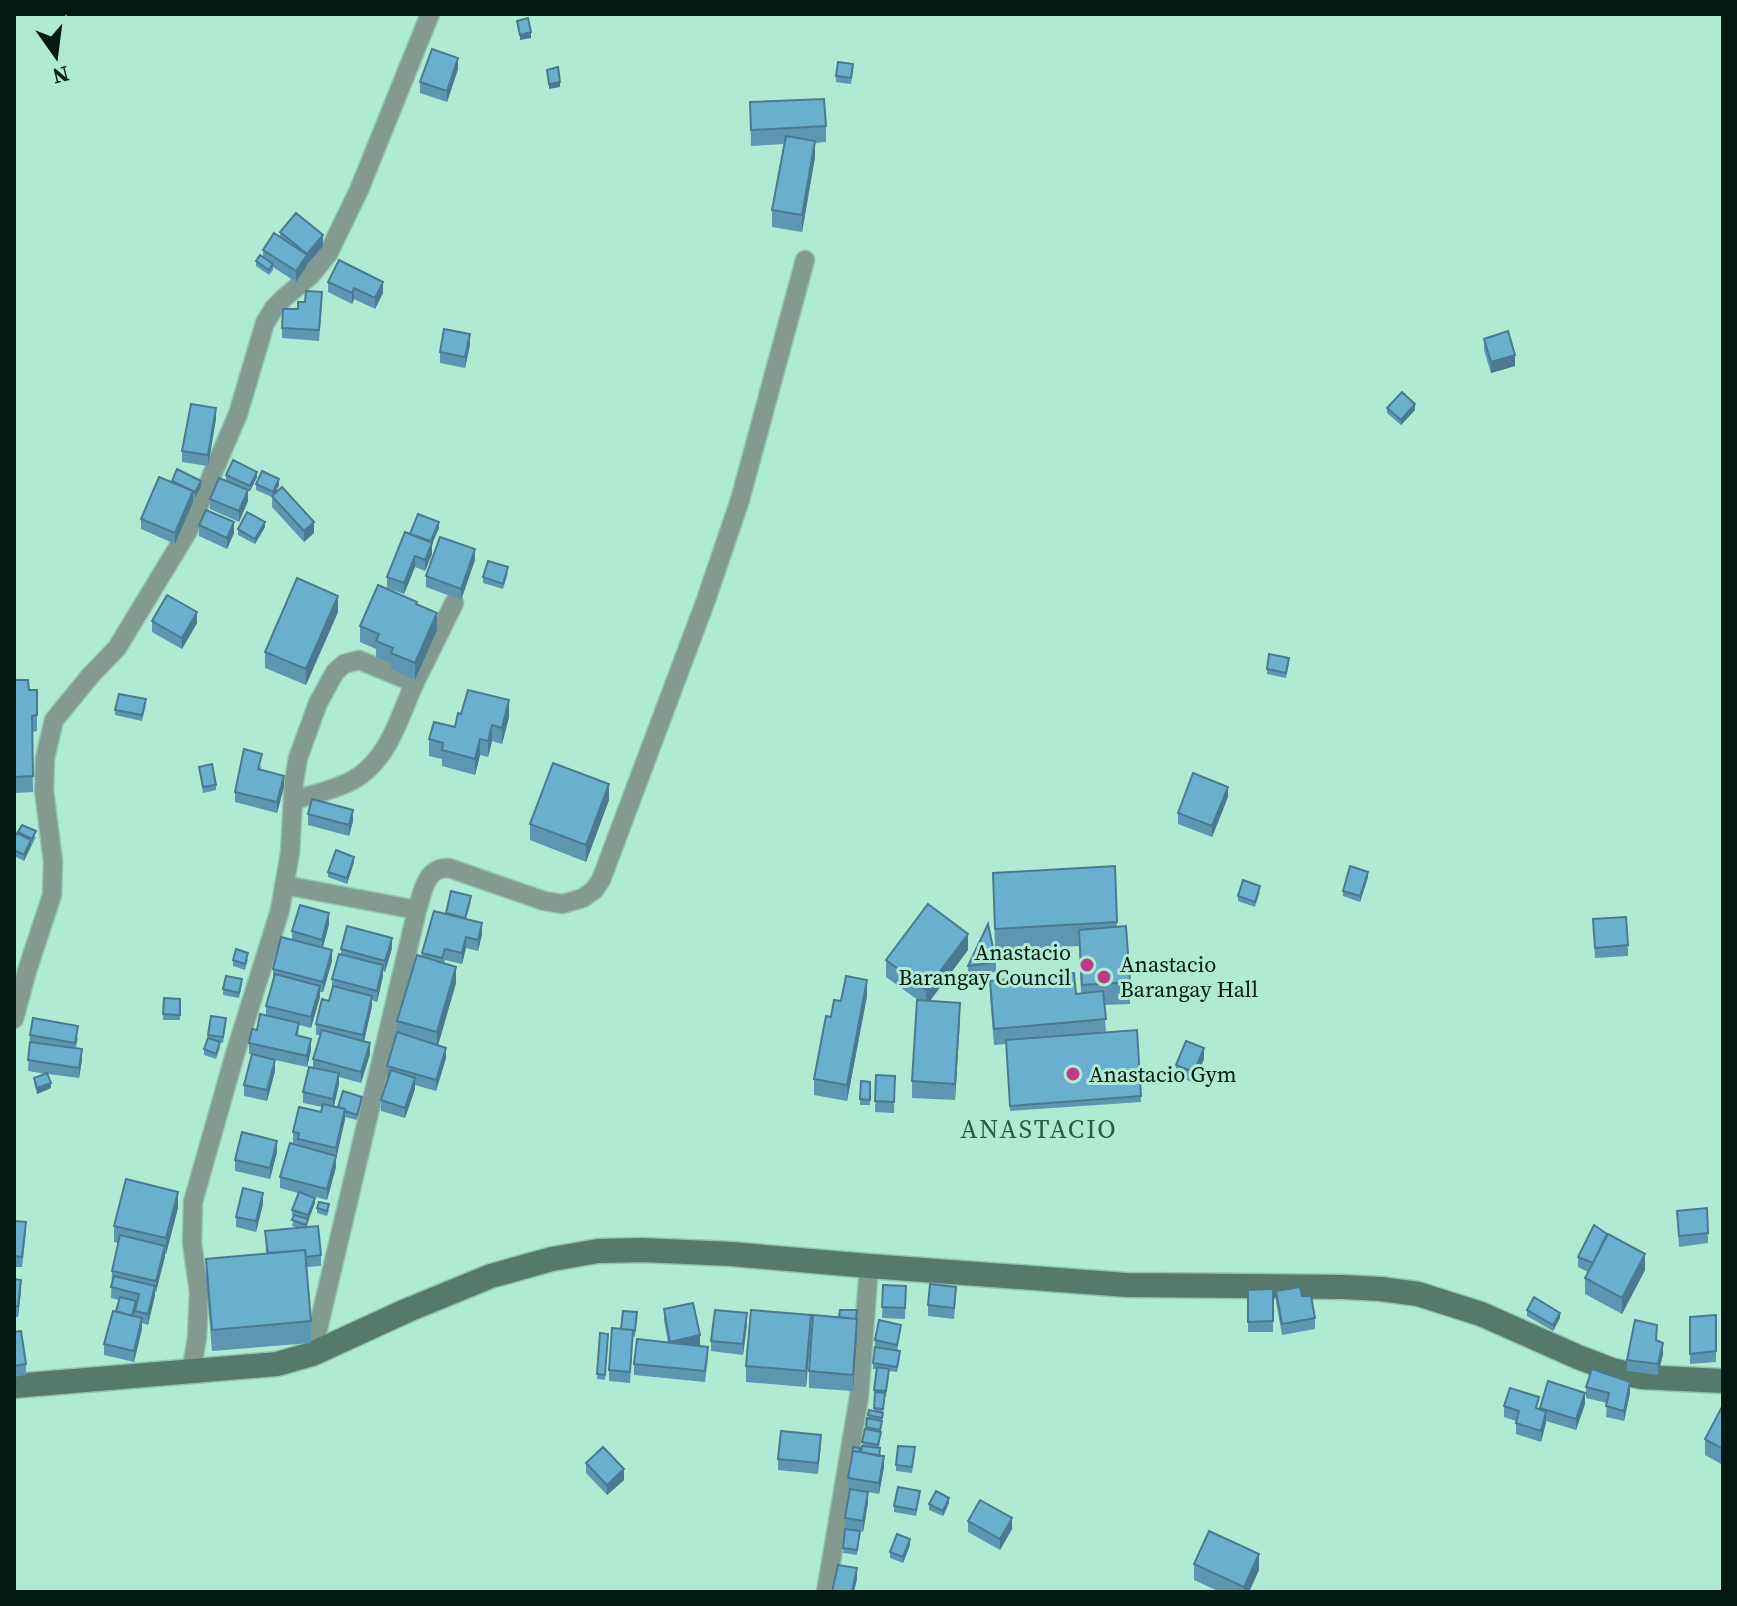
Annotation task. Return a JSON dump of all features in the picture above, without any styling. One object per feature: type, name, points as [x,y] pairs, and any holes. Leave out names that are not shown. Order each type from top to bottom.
[{"type":"street","points":[[14,1019],[52,895],[53,862],[44,790],[45,758],[54,720],[117,648],[188,531],[238,414],[265,323],[274,308],[311,275],[328,254],[359,190],[430,14]]},
{"type":"street","points":[[312,1354],[426,881],[439,867],[463,871],[544,901],[563,904],[583,898],[601,880],[706,600],[740,500],[805,260]]},
{"type":"street","points":[[294,800],[354,780],[387,746],[454,603]]},
{"type":"street","points":[[191,1372],[197,1338],[199,1292],[192,1243],[193,1202],[280,910],[290,853],[298,758],[318,703],[335,672],[344,664],[359,660],[415,683]]},
{"type":"street","points":[[284,885],[417,910]]},
{"type":"street","points":[[14,1386],[277,1364],[312,1354],[491,1276],[552,1259],[598,1251],[642,1250],[731,1254],[1127,1285],[1343,1287],[1418,1294],[1481,1314],[1612,1370],[1641,1377],[1723,1381]]},
{"type":"street","points":[[826,1592],[859,1397],[869,1266]]},
{"type":"building","points":[[528,18],[531,32],[520,35],[517,21]]},
{"type":"building","points":[[432,49],[458,58],[447,91],[420,82]]},
{"type":"building","points":[[838,62],[853,64],[851,78],[836,76]]},
{"type":"building","points":[[558,67],[560,82],[549,84],[547,70]]},
{"type":"building","points":[[824,99],[826,126],[751,130],[750,102]]},
{"type":"building","points":[[786,136],[815,141],[802,215],[772,210]]},
{"type":"building","points":[[296,213],[323,235],[307,254],[280,232]]},
{"type":"building","points":[[274,233],[307,255],[296,271],[263,250]]},
{"type":"building","points":[[260,255],[273,264],[269,270],[256,261]]},
{"type":"building","points":[[339,260],[383,282],[375,298],[354,288],[352,293],[328,282]]},
{"type":"building","points":[[306,291],[322,292],[319,330],[282,328],[283,309],[298,309],[298,302],[305,302]]},
{"type":"building","points":[[444,329],[470,334],[465,357],[440,352]]},
{"type":"building","points":[[1508,331],[1515,355],[1491,362],[1484,339]]},
{"type":"building","points":[[1402,392],[1415,404],[1401,420],[1387,408]]},
{"type":"building","points":[[191,404],[216,408],[208,455],[182,451]]},
{"type":"building","points":[[233,460],[257,472],[250,486],[226,475]]},
{"type":"building","points":[[177,469],[201,481],[195,492],[172,481]]},
{"type":"building","points":[[262,471],[279,479],[273,492],[256,484]]},
{"type":"building","points":[[159,477],[193,491],[175,533],[141,519]]},
{"type":"building","points":[[219,478],[248,490],[239,511],[210,499]]},
{"type":"building","points":[[282,487],[314,522],[304,531],[272,496]]},
{"type":"building","points":[[206,510],[234,522],[227,538],[199,525]]},
{"type":"building","points":[[247,512],[265,522],[255,539],[238,529]]},
{"type":"building","points":[[418,514],[439,522],[431,541],[410,534]]},
{"type":"building","points":[[405,532],[432,543],[425,560],[415,556],[404,583],[387,577]]},
{"type":"building","points":[[440,537],[475,549],[461,589],[426,576]]},
{"type":"building","points":[[488,561],[508,567],[503,584],[483,577]]},
{"type":"building","points":[[297,578],[338,596],[306,669],[265,652]]},
{"type":"building","points":[[378,585],[437,613],[415,663],[391,653],[393,648],[376,641],[379,634],[360,626]]},
{"type":"building","points":[[167,595],[197,612],[182,638],[152,621]]},
{"type":"building","points":[[1269,654],[1289,658],[1286,673],[1267,669]]},
{"type":"building","points":[[14,680],[28,680],[29,690],[37,690],[37,715],[32,716],[33,776],[14,777]]},
{"type":"building","points":[[468,690],[509,700],[502,728],[492,725],[488,741],[480,739],[475,759],[442,750],[443,743],[429,739],[434,722],[455,727]]},
{"type":"building","points":[[119,694],[146,699],[142,715],[115,710]]},
{"type":"building","points":[[244,749],[262,754],[258,769],[284,776],[277,802],[235,792]]},
{"type":"building","points":[[553,763],[609,784],[586,845],[530,824]]},
{"type":"building","points":[[212,764],[216,785],[203,787],[199,767]]},
{"type":"building","points":[[1193,773],[1228,787],[1212,826],[1178,813]]},
{"type":"building","points":[[312,799],[353,810],[349,825],[308,814]]},
{"type":"building","points":[[22,825],[36,831],[32,839],[18,832]]},
{"type":"building","points":[[17,833],[31,840],[24,855],[14,850]]},
{"type":"building","points":[[336,850],[354,857],[347,878],[328,872]]},
{"type":"building","points":[[1115,866],[1117,922],[995,929],[993,873]]},
{"type":"building","points":[[1350,866],[1368,872],[1360,896],[1343,891]]},
{"type":"building","points":[[1243,880],[1260,886],[1255,902],[1238,896]]},
{"type":"building","points":[[451,891],[471,896],[465,918],[446,913]]},
{"type":"building","points":[[928,904],[968,934],[926,990],[886,960]]},
{"type":"building","points":[[300,905],[329,913],[322,940],[292,931]]},
{"type":"building","points":[[434,911],[482,923],[478,940],[466,937],[462,953],[445,949],[442,958],[422,953]]},
{"type":"building","points":[[1626,917],[1628,945],[1595,948],[1593,919]]},
{"type":"building","points":[[988,924],[996,962],[968,966]]},
{"type":"building","points":[[347,926],[392,938],[385,961],[341,949]]},
{"type":"building","points":[[1126,926],[1130,982],[1082,985],[1079,930]]},
{"type":"building","points":[[281,937],[332,950],[323,982],[273,969]]},
{"type":"building","points":[[236,949],[248,953],[245,964],[233,960]]},
{"type":"building","points":[[339,954],[383,965],[377,991],[332,979]]},
{"type":"building","points":[[417,955],[456,967],[437,1032],[397,1021]]},
{"type":"building","points":[[1074,973],[1076,994],[1103,991],[1106,1019],[994,1029],[990,981]]},
{"type":"building","points":[[275,974],[320,986],[311,1017],[266,1006]]},
{"type":"building","points":[[226,976],[242,979],[239,993],[223,989]]},
{"type":"building","points":[[846,976],[867,980],[847,1085],[814,1079],[826,1016],[831,1017],[834,1000],[841,1001]]},
{"type":"building","points":[[333,986],[372,996],[363,1035],[316,1024],[322,999],[329,1001]]},
{"type":"building","points":[[164,998],[180,999],[180,1015],[163,1014]]},
{"type":"building","points":[[917,1000],[960,1003],[955,1084],[912,1081]]},
{"type":"building","points":[[260,1014],[299,1023],[296,1035],[311,1039],[307,1056],[249,1043],[252,1029],[257,1030]]},
{"type":"building","points":[[211,1016],[226,1018],[223,1037],[208,1035]]},
{"type":"building","points":[[33,1018],[78,1026],[75,1043],[30,1035]]},
{"type":"building","points":[[322,1030],[370,1043],[361,1072],[313,1059]]},
{"type":"building","name":"Anastacio Gym","points":[[1137,1030],[1141,1096],[1010,1106],[1006,1040]]},
{"type":"building","points":[[397,1032],[446,1048],[436,1080],[387,1066]]},
{"type":"building","points":[[208,1038],[220,1042],[216,1054],[204,1049]]},
{"type":"building","points":[[1186,1041],[1204,1048],[1194,1072],[1176,1065]]},
{"type":"building","points":[[30,1042],[82,1049],[79,1068],[28,1060]]},
{"type":"building","points":[[252,1054],[275,1060],[267,1090],[244,1085]]},
{"type":"building","points":[[309,1067],[339,1073],[333,1099],[303,1092]]},
{"type":"building","points":[[391,1070],[415,1078],[405,1108],[381,1100]]},
{"type":"building","points":[[47,1073],[51,1083],[37,1088],[34,1078]]},
{"type":"building","points":[[876,1075],[895,1076],[894,1102],[875,1101]]},
{"type":"building","points":[[861,1081],[870,1082],[870,1100],[860,1099]]},
{"type":"building","points":[[343,1091],[362,1097],[357,1115],[338,1107]]},
{"type":"building","points":[[323,1104],[345,1109],[336,1148],[298,1139],[299,1133],[293,1132],[299,1107],[321,1112]]},
{"type":"building","points":[[242,1132],[277,1141],[270,1168],[235,1160]]},
{"type":"building","points":[[290,1143],[336,1156],[327,1189],[280,1177]]},
{"type":"building","points":[[126,1179],[178,1192],[166,1238],[114,1226]]},
{"type":"building","points":[[243,1188],[263,1193],[256,1221],[236,1217]]},
{"type":"building","points":[[299,1192],[315,1198],[308,1215],[292,1210]]},
{"type":"building","points":[[319,1202],[329,1204],[327,1211],[317,1208]]},
{"type":"building","points":[[1707,1208],[1708,1233],[1679,1236],[1677,1211]]},
{"type":"building","points":[[294,1215],[308,1219],[306,1225],[292,1220]]},
{"type":"building","points":[[14,1221],[26,1222],[22,1257],[14,1256]]},
{"type":"building","points":[[1594,1225],[1607,1234],[1593,1263],[1578,1257]]},
{"type":"building","points":[[318,1226],[321,1255],[306,1257],[305,1250],[268,1253],[265,1231]]},
{"type":"building","points":[[1608,1234],[1645,1254],[1622,1298],[1585,1278]]},
{"type":"building","points":[[120,1235],[165,1246],[156,1281],[112,1271]]},
{"type":"building","points":[[305,1250],[311,1321],[212,1330],[206,1259]]},
{"type":"building","points":[[114,1276],[155,1286],[148,1314],[135,1311],[139,1294],[111,1287]]},
{"type":"building","points":[[14,1279],[21,1280],[18,1306],[14,1306]]},
{"type":"building","points":[[930,1284],[956,1287],[954,1308],[928,1305]]},
{"type":"building","points":[[883,1285],[906,1286],[905,1308],[882,1307]]},
{"type":"building","points":[[1300,1287],[1302,1296],[1311,1296],[1315,1318],[1282,1324],[1276,1291]]},
{"type":"building","points":[[1273,1289],[1273,1321],[1248,1322],[1248,1290]]},
{"type":"building","points":[[120,1297],[136,1301],[132,1316],[116,1311]]},
{"type":"building","points":[[1534,1297],[1560,1313],[1553,1325],[1527,1310]]},
{"type":"building","points":[[693,1303],[700,1335],[670,1342],[664,1309]]},
{"type":"building","points":[[715,1310],[747,1313],[743,1344],[711,1341]]},
{"type":"building","points":[[751,1310],[811,1315],[806,1371],[746,1366]]},
{"type":"building","points":[[840,1310],[857,1310],[856,1319],[839,1317]]},
{"type":"building","points":[[113,1311],[142,1318],[134,1351],[104,1344]]},
{"type":"building","points":[[623,1311],[637,1312],[635,1331],[621,1329]]},
{"type":"building","points":[[813,1315],[857,1319],[853,1375],[809,1371]]},
{"type":"building","points":[[1716,1315],[1716,1351],[1690,1354],[1690,1317]]},
{"type":"building","points":[[879,1320],[901,1325],[897,1345],[875,1340]]},
{"type":"building","points":[[1635,1320],[1657,1325],[1656,1340],[1663,1343],[1658,1364],[1627,1360]]},
{"type":"building","points":[[612,1328],[633,1330],[630,1372],[609,1370]]},
{"type":"building","points":[[21,1331],[26,1364],[14,1366],[14,1332]]},
{"type":"building","points":[[600,1333],[608,1334],[605,1375],[597,1374]]},
{"type":"building","points":[[637,1339],[708,1347],[705,1371],[634,1364]]},
{"type":"building","points":[[875,1347],[900,1351],[897,1367],[873,1363]]},
{"type":"building","points":[[877,1367],[889,1369],[886,1391],[874,1390]]},
{"type":"building","points":[[1592,1369],[1630,1382],[1624,1411],[1606,1406],[1609,1393],[1586,1387]]},
{"type":"building","points":[[1548,1381],[1585,1393],[1576,1419],[1540,1408]]},
{"type":"building","points":[[1510,1388],[1539,1397],[1536,1408],[1546,1412],[1541,1431],[1516,1423],[1519,1411],[1504,1406]]},
{"type":"building","points":[[875,1392],[885,1393],[883,1409],[874,1408]]},
{"type":"building","points":[[1723,1405],[1723,1449],[1705,1439]]},
{"type":"building","points":[[869,1410],[883,1413],[882,1418],[868,1415]]},
{"type":"building","points":[[867,1418],[882,1421],[880,1430],[866,1427]]},
{"type":"building","points":[[865,1429],[881,1432],[878,1445],[862,1442]]},
{"type":"building","points":[[781,1431],[821,1435],[818,1463],[778,1459]]},
{"type":"building","points":[[862,1446],[880,1448],[879,1456],[861,1452]]},
{"type":"building","points":[[898,1446],[915,1447],[912,1467],[896,1465]]},
{"type":"building","points":[[603,1447],[624,1469],[607,1485],[586,1463]]},
{"type":"building","points":[[853,1451],[884,1456],[879,1483],[848,1478]]},
{"type":"building","points":[[898,1487],[920,1491],[916,1510],[894,1506]]},
{"type":"building","points":[[850,1489],[868,1492],[863,1521],[845,1518]]},
{"type":"building","points":[[936,1491],[949,1498],[943,1511],[929,1504]]},
{"type":"building","points":[[980,1500],[1012,1518],[1000,1539],[968,1521]]},
{"type":"building","points":[[845,1529],[860,1531],[857,1550],[843,1548]]},
{"type":"building","points":[[1209,1531],[1259,1554],[1244,1587],[1194,1564]]},
{"type":"building","points":[[897,1534],[910,1539],[903,1557],[890,1552]]},
{"type":"building","points":[[838,1565],[857,1568],[852,1592],[832,1592]]},
{"type":"place","name":"Anastacio Barangay Council","points":[[1087,965]]},
{"type":"place","name":"Anastacio Barangay Hall","points":[[1104,977]]},
{"type":"place","name":"Anastacio Gym","points":[[1073,1074]]},
{"type":"district","name":"ANASTACIO","points":[[1039,1129]]}]
